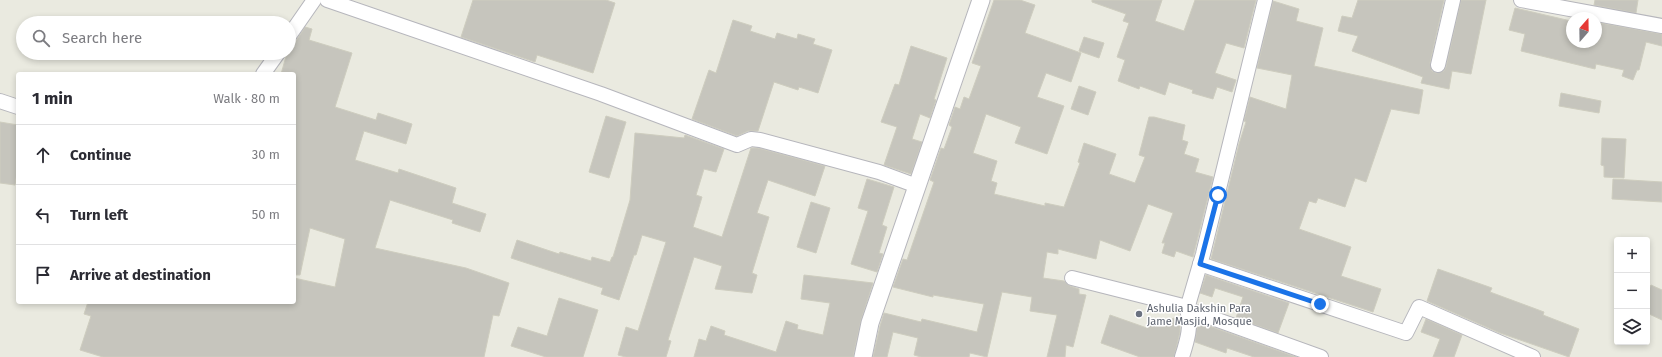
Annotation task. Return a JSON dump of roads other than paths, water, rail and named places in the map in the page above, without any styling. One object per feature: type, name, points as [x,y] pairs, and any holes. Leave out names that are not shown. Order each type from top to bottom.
[{"type":"street","points":[[296,26],[314,0]]},
{"type":"street","points":[[327,0],[601,94],[737,145],[751,139],[760,140],[879,172],[917,186]]},
{"type":"street","points":[[863,357],[870,323],[981,0]]},
{"type":"street","points":[[1182,357],[1188,336],[1189,317],[1187,308],[1200,264],[1265,0]]},
{"type":"street","points":[[1438,65],[1453,0]]},
{"type":"street","points":[[1521,0],[1662,26]]},
{"type":"street","points":[[264,72],[273,60]]},
{"type":"street","points":[[0,100],[16,106]]},
{"type":"street","points":[[1200,264],[1406,333],[1419,307],[1533,357]]},
{"type":"street","points":[[1072,278],[1187,308],[1321,357]]},
{"type":"place","name":"Ashulia Dakshin Para Jame Masjid, Mosque","points":[[1139,314]]}]
